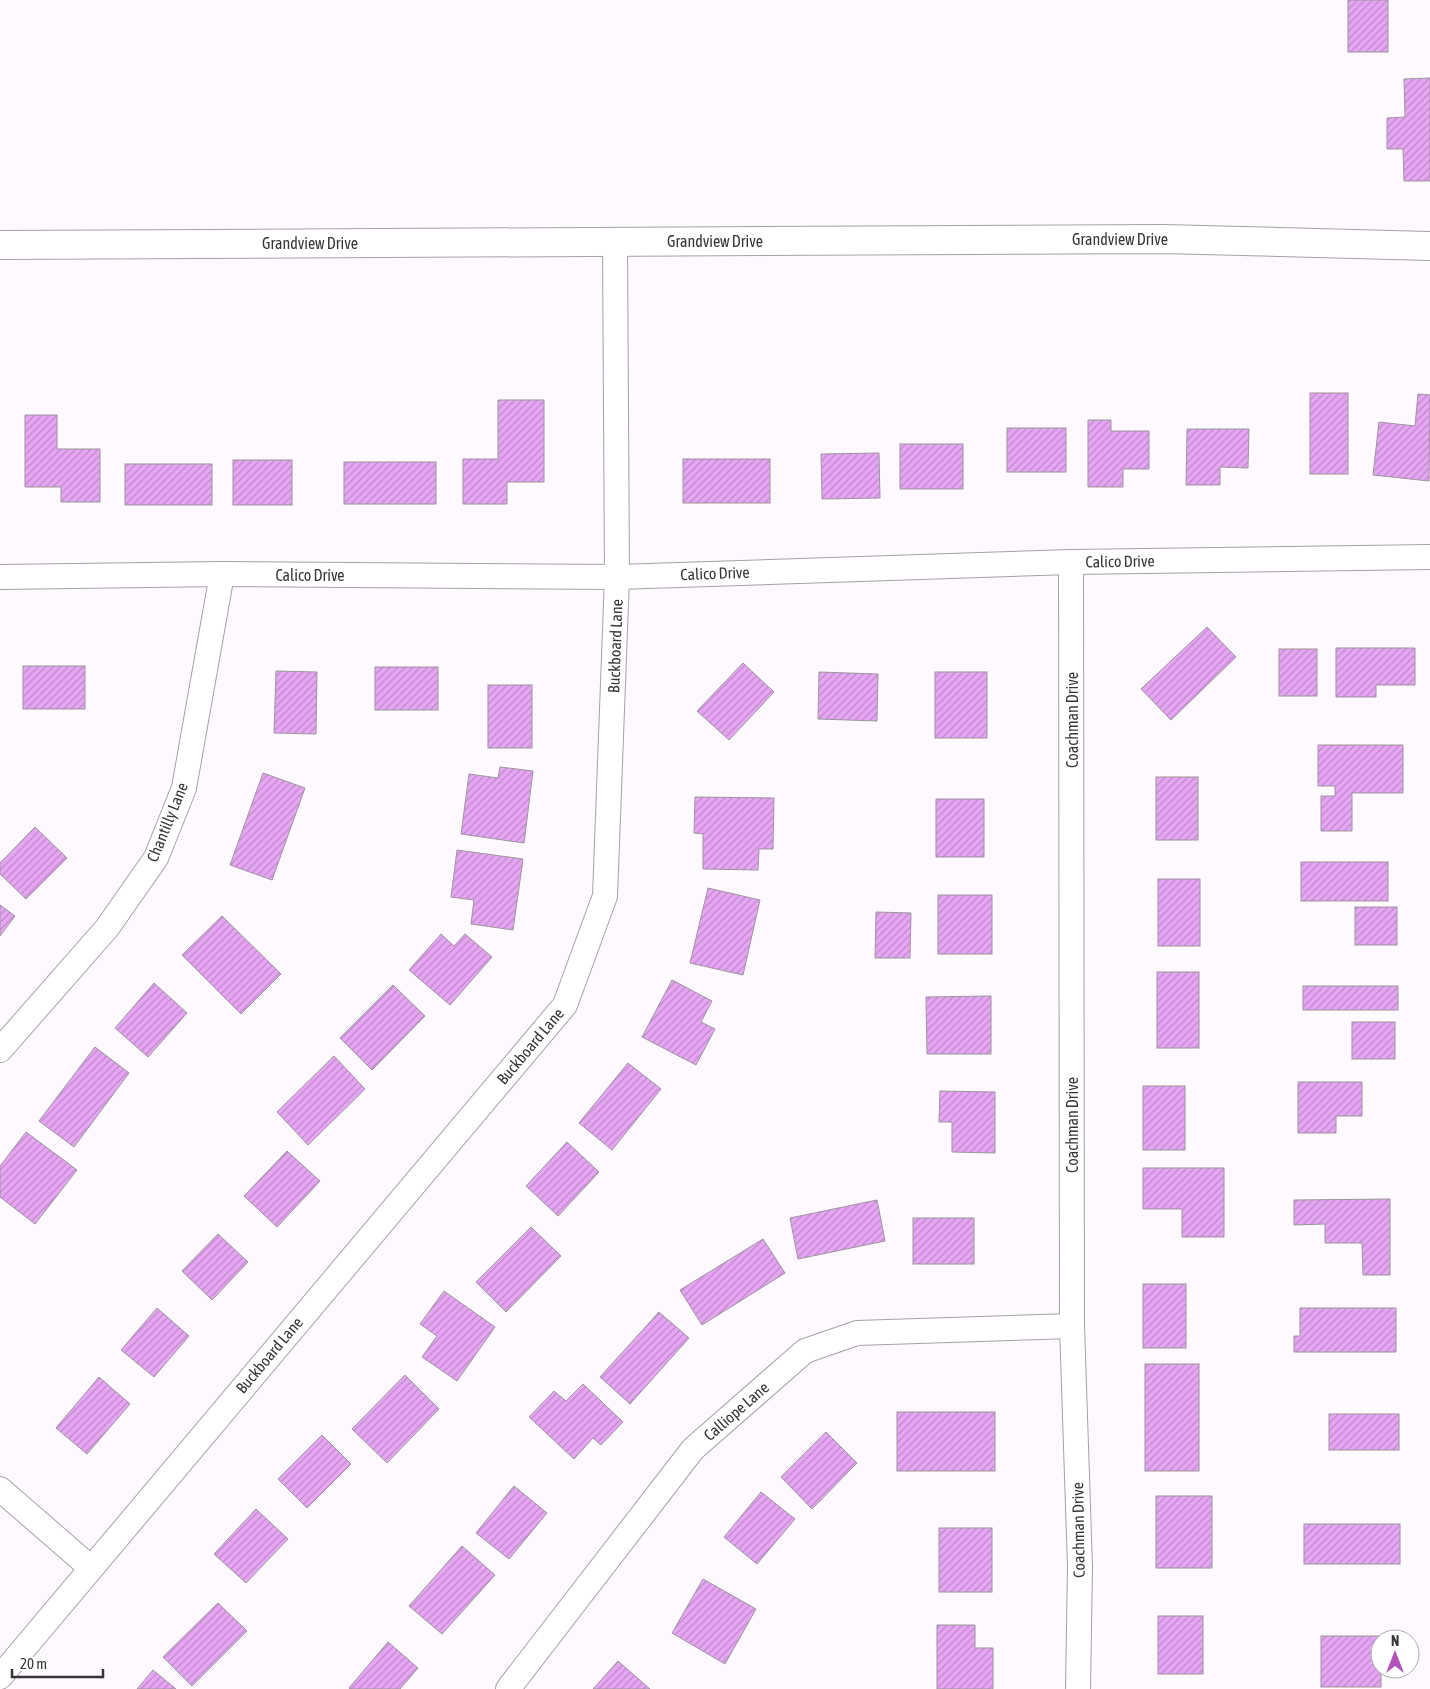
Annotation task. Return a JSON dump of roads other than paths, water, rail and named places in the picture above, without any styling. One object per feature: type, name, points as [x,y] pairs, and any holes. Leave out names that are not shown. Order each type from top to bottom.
[{"type":"street","name":"Grandview Drive","points":[[0,245],[1163,239],[1430,246]]},
{"type":"street","name":"Buckboard Lane","points":[[0,1677],[565,1005],[605,896],[617,577],[615,242]]},
{"type":"street","name":"Calico Drive","points":[[0,577],[222,574],[617,577],[1072,562],[1430,557]]},
{"type":"street","name":"Coachman Drive","points":[[1072,562],[1072,1326],[1080,1567],[1078,1689]]},
{"type":"street","name":"Chantilly Lane","points":[[0,1050],[107,928],[156,858],[184,788],[222,574]]},
{"type":"street","name":"Calliope Lane","points":[[508,1689],[693,1449],[805,1351],[857,1333],[1072,1326]]},
{"type":"street","points":[[0,1489],[90,1568]]}]
